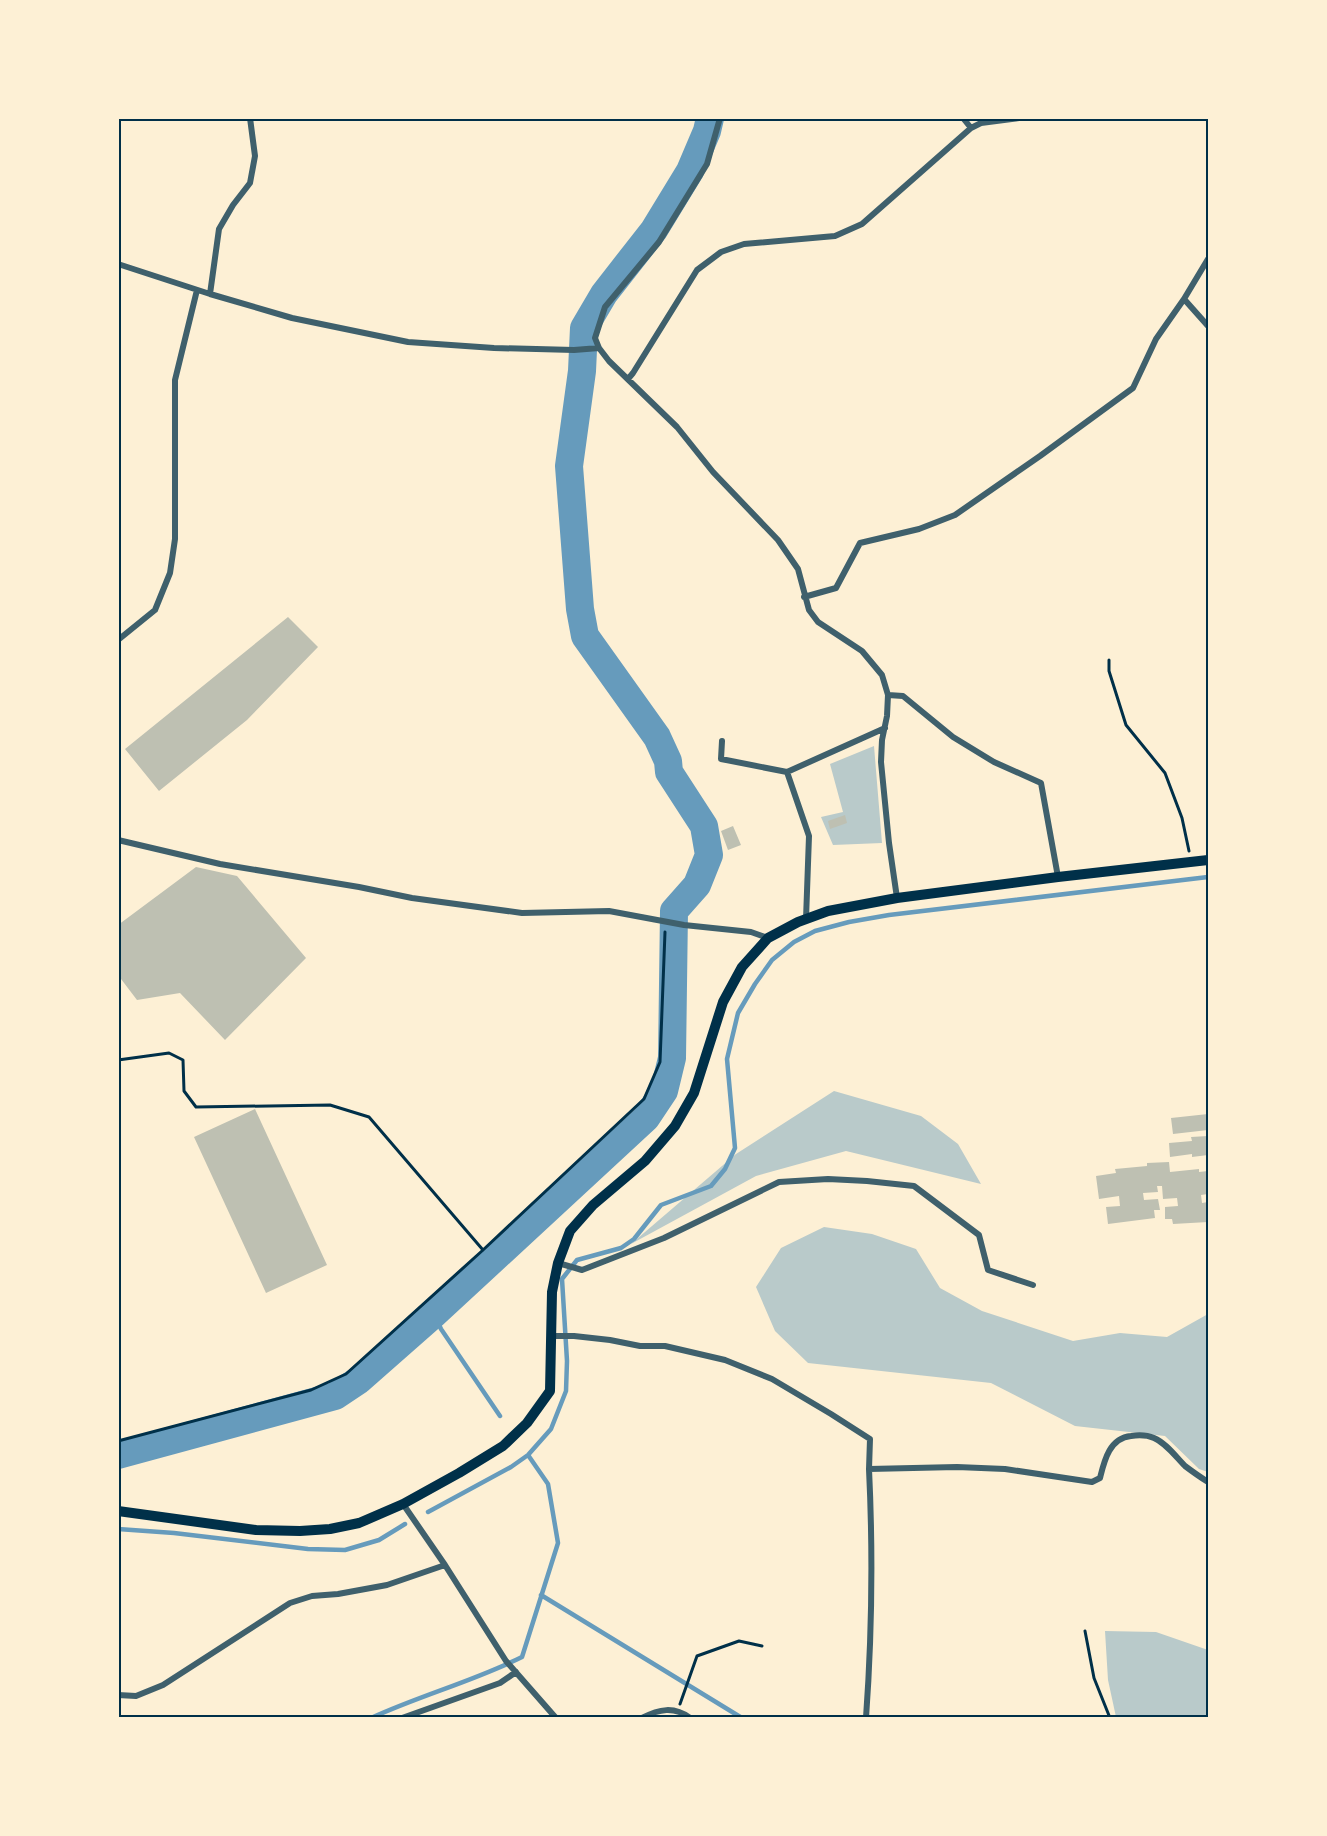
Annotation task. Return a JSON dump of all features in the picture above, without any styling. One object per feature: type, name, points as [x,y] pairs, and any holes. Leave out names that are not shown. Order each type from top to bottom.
[{"type":"main road","points":[[118,1512],[256,1530],[330,1529],[359,1523],[403,1504],[502,1446],[527,1423],[550,1391],[557,1336],[552,1292],[558,1263],[570,1231],[593,1205],[645,1161],[675,1126],[694,1093],[723,1002],[742,967],[768,938],[828,911],[897,898],[1209,860]]},
{"type":"street","points":[[210,294],[219,230],[233,205],[250,183],[255,156],[250,118]]},
{"type":"street","points":[[720,118],[707,164],[659,242],[605,307],[595,338],[599,348],[627,379],[677,427],[713,472],[778,540],[798,569],[804,597],[809,610],[818,622],[862,651],[882,675],[888,695],[881,762],[897,898]]},
{"type":"street","points":[[963,118],[971,128]]},
{"type":"street","points":[[627,379],[633,373],[697,270],[721,252],[744,244],[835,236],[862,224],[971,128],[981,123],[1019,118]]},
{"type":"street","points":[[804,597],[836,588],[860,543],[919,530],[955,515],[1133,388],[1156,339],[1209,259]]},
{"type":"street","points":[[118,264],[292,318],[408,342],[574,351],[599,348]]},
{"type":"street","points":[[118,640],[155,610],[170,573],[175,539],[175,380],[197,290]]},
{"type":"street","points":[[1184,299],[1209,326]]},
{"type":"street","points":[[888,695],[903,696],[952,737],[994,762],[1041,783],[1058,877]]},
{"type":"street","points":[[722,741],[721,759],[787,772],[885,728]]},
{"type":"street","points":[[787,772],[809,836],[806,919]]},
{"type":"street","points":[[118,840],[220,864],[412,898],[522,914],[609,911],[684,925],[751,932],[768,938]]},
{"type":"street","points":[[558,1263],[582,1270],[664,1238],[779,1182],[838,1179],[914,1186],[979,1235],[988,1270],[1033,1285]]},
{"type":"street","points":[[557,1336],[610,1340],[639,1346],[665,1346],[725,1360],[772,1379],[870,1439],[871,1640],[866,1718]]},
{"type":"street","points":[[869,1470],[957,1467],[1005,1469],[1092,1482],[1100,1478],[1112,1446],[1125,1436],[1139,1435],[1155,1438],[1197,1475],[1209,1482]]},
{"type":"street","points":[[403,1504],[506,1661],[556,1718]]},
{"type":"street","points":[[118,1695],[136,1696],[163,1685],[290,1603],[312,1596],[387,1585],[445,1565]]},
{"type":"street","points":[[402,1718],[500,1683],[515,1671]]},
{"type":"street","points":[[642,1718],[656,1710],[681,1711],[690,1718]]},
{"type":"path","points":[[1109,660],[1109,671],[1126,725],[1166,773],[1182,818],[1191,862]]},
{"type":"path","points":[[118,1441],[311,1390],[346,1374],[645,1099],[660,1062],[665,922]]},
{"type":"path","points":[[118,1060],[169,1053],[183,1060],[184,1091],[196,1107],[330,1105],[369,1117],[483,1250]]},
{"type":"path","points":[[1085,1631],[1094,1678],[1110,1718]]},
{"type":"path","points":[[683,1696],[697,1656],[739,1641],[762,1646]]},
{"type":"shaded area","points":[[874,746],[882,843],[833,845],[821,817],[843,812],[830,764]]},
{"type":"shaded area","points":[[834,1091],[921,1116],[958,1144],[981,1184],[846,1151],[756,1176],[631,1244],[736,1154]]},
{"type":"shaded area","points":[[824,1227],[872,1234],[916,1249],[940,1288],[982,1311],[1073,1341],[1120,1333],[1167,1337],[1208,1314],[1208,1472],[1199,1469],[1165,1436],[1075,1426],[991,1383],[808,1363],[775,1331],[756,1287],[781,1248]]},
{"type":"shaded area","points":[[1105,1631],[1156,1632],[1208,1650],[1208,1717],[1116,1717],[1108,1680]]},
{"type":"building","points":[[288,617],[318,647],[247,720],[159,791],[125,749]]},
{"type":"building","points":[[845,815],[847,823],[830,829],[828,821]]},
{"type":"building","points":[[733,826],[741,845],[728,850],[721,831]]},
{"type":"building","points":[[196,867],[237,876],[306,958],[225,1040],[180,993],[137,1000],[118,975],[118,925]]},
{"type":"building","points":[[255,1109],[327,1265],[266,1293],[194,1137]]},
{"type":"building","points":[[1208,1114],[1208,1130],[1173,1134],[1171,1118]]},
{"type":"building","points":[[1208,1136],[1208,1155],[1192,1157],[1192,1154],[1170,1157],[1169,1143],[1192,1141],[1191,1137]]},
{"type":"building","points":[[1169,1162],[1170,1172],[1199,1169],[1199,1172],[1208,1171],[1208,1194],[1201,1195],[1202,1203],[1208,1202],[1208,1222],[1173,1224],[1172,1219],[1165,1219],[1165,1207],[1178,1206],[1177,1198],[1163,1199],[1162,1186],[1157,1186],[1158,1192],[1143,1193],[1144,1200],[1158,1199],[1160,1210],[1154,1210],[1155,1218],[1108,1224],[1106,1207],[1120,1206],[1119,1196],[1099,1199],[1096,1176],[1116,1173],[1115,1169],[1147,1166],[1147,1163]]},
{"type":"waterway","points":[[118,1455],[335,1396],[359,1380],[434,1314],[646,1118],[664,1091],[672,1058],[674,911],[697,885],[709,855],[704,826],[669,772],[668,761],[657,737],[585,636],[580,609],[569,466],[582,371],[584,328],[604,294],[654,230],[690,171],[710,118]]},
{"type":"waterway","points":[[428,1512],[511,1467],[528,1455],[551,1429],[566,1391],[567,1361],[562,1279],[577,1260],[621,1248],[634,1239],[661,1205],[711,1186],[725,1169],[735,1148],[727,1059],[738,1013],[772,960],[794,942],[815,931],[889,915],[1208,877]]},
{"type":"waterway","points":[[434,1314],[441,1329],[500,1416]]},
{"type":"waterway","points":[[371,1718],[522,1657],[558,1543],[548,1484],[528,1455]]},
{"type":"waterway","points":[[118,1529],[174,1533],[308,1549],[345,1550],[379,1540],[405,1524]]},
{"type":"waterway","points":[[541,1595],[742,1718]]}]
